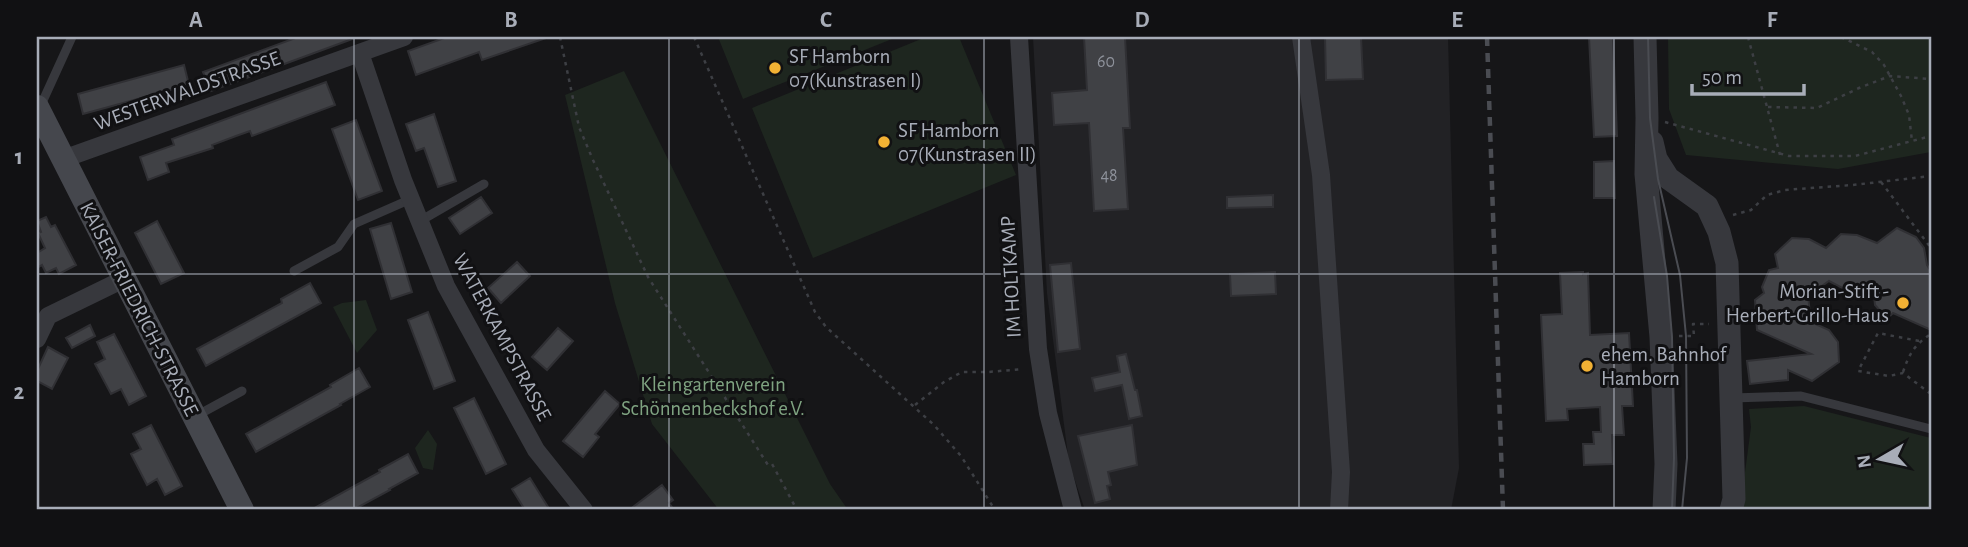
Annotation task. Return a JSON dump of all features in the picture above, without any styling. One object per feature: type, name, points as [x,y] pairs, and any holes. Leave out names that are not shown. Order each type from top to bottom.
[{"type":"main road","name":"KAISER-FRIEDRICH-STRASSE","points":[[38,109],[242,510]]},
{"type":"street","name":"WESTERWALDSTRASSE","points":[[63,159],[404,37]]},
{"type":"street","name":"IM HOLTKAMP","points":[[1019,37],[1037,335],[1048,413],[1073,510]]},
{"type":"street","points":[[1301,37],[1321,175],[1341,472],[1339,510]]},
{"type":"street","points":[[1645,37],[1646,174],[1661,337],[1666,464],[1664,510]]},
{"type":"street","name":"WATERKAMPSTRASSE","points":[[360,53],[411,199],[446,286],[537,450],[584,510]]},
{"type":"street","points":[[1647,118],[1656,159],[1668,178],[1707,206],[1719,232],[1727,263],[1734,499],[1731,510]]},
{"type":"street","points":[[37,340],[48,316],[124,279]]},
{"type":"lane","points":[[38,109],[72,37]]},
{"type":"lane","points":[[420,222],[484,184]]},
{"type":"lane","points":[[294,271],[338,247],[354,224],[411,199]]},
{"type":"lane","points":[[195,417],[242,391]]},
{"type":"lane","points":[[1732,398],[1801,396],[1931,429]]},
{"type":"path","points":[[560,37],[579,127],[648,276],[768,465],[772,464],[797,510]]},
{"type":"path","points":[[694,37],[815,312],[826,327],[934,425],[961,456],[995,510]]},
{"type":"path","points":[[1748,37],[1780,155]]},
{"type":"path","points":[[1841,37],[1872,52],[1884,65],[1909,114],[1912,141]]},
{"type":"path","points":[[1768,107],[1817,108],[1890,76],[1931,79]]},
{"type":"path","points":[[1647,118],[1789,156],[1855,156],[1931,136]]},
{"type":"path","points":[[1714,220],[1751,210],[1767,195],[1785,190],[1931,176]]},
{"type":"path","points":[[1881,182],[1931,248]]},
{"type":"path","points":[[1661,337],[1694,336],[1693,324],[1730,323]]},
{"type":"path","points":[[1919,341],[1878,333],[1858,371],[1889,376],[1903,373],[1931,394]]},
{"type":"path","points":[[1903,373],[1910,354],[1919,341],[1931,334]]},
{"type":"path","points":[[914,406],[944,382],[962,372],[1041,367]]},
{"type":"shaded area","points":[[1033,37],[1448,37],[1459,468],[1451,510],[1085,510],[1069,463],[1047,293]]},
{"type":"green space","name":"SF Hamborn 07(Kunstrasen I)","points":[[718,37],[897,37],[743,99]]},
{"type":"green space","name":"SF Hamborn 07(Kunstrasen II)","points":[[926,37],[959,37],[1016,175],[813,258],[752,108]]},
{"type":"green space","points":[[1668,37],[1931,37],[1931,152],[1838,169],[1686,155],[1669,109]]},
{"type":"green space","name":"Kleingartenverein Schönnenbeckshof e.V.","points":[[624,71],[830,484],[848,510],[719,510],[652,424],[615,303],[565,95]]},
{"type":"green space","points":[[366,300],[377,330],[357,353],[333,307]]},
{"type":"green space","points":[[1804,406],[1931,438],[1931,510],[1740,510],[1751,427],[1749,409]]},
{"type":"green space","points":[[428,430],[437,444],[433,470],[423,468],[415,448]]},
{"type":"building","points":[[298,37],[355,38],[211,91],[203,72]]},
{"type":"building","points":[[447,37],[546,38],[482,60],[479,52],[416,75],[408,51]]},
{"type":"building","points":[[1084,37],[1125,37],[1130,128],[1123,128],[1128,209],[1094,211],[1089,123],[1054,125],[1052,93],[1087,90]]},
{"type":"building","points":[[1325,37],[1361,37],[1363,79],[1326,80]]},
{"type":"building","points":[[1589,37],[1613,37],[1617,136],[1594,137]]},
{"type":"building","points":[[184,65],[189,85],[83,114],[78,94]]},
{"type":"building","points":[[326,82],[335,105],[252,136],[250,131],[212,145],[213,148],[166,163],[169,172],[148,180],[140,157],[174,145],[172,139]]},
{"type":"building","points":[[434,114],[456,181],[438,187],[424,148],[416,151],[406,124]]},
{"type":"building","points":[[356,120],[382,191],[358,200],[332,129]]},
{"type":"building","points":[[1614,161],[1615,198],[1594,198],[1594,162]]},
{"type":"building","points":[[1273,195],[1273,207],[1227,208],[1227,197]]},
{"type":"building","points":[[481,197],[492,213],[460,234],[449,218]]},
{"type":"building","points":[[46,217],[51,227],[55,225],[76,265],[59,274],[56,268],[46,273],[42,265],[37,268],[37,253],[45,248],[38,233],[41,232],[37,221]]},
{"type":"building","points":[[157,221],[184,273],[161,284],[135,233]]},
{"type":"building","points":[[391,223],[412,292],[391,299],[370,229]]},
{"type":"building","name":"Morian-Stift - Herbert-Grillo-Haus","points":[[1897,228],[1916,237],[1924,248],[1931,271],[1931,330],[1893,313],[1890,316],[1881,312],[1875,305],[1873,286],[1846,290],[1829,281],[1808,296],[1811,322],[1829,330],[1838,342],[1839,362],[1812,381],[1788,370],[1788,380],[1750,384],[1747,361],[1811,354],[1757,330],[1755,300],[1764,293],[1762,287],[1769,270],[1778,268],[1775,254],[1792,238],[1809,239],[1826,248],[1841,234],[1857,235],[1877,243]]},
{"type":"building","points":[[517,262],[530,276],[501,303],[488,288]]},
{"type":"building","points":[[1071,263],[1080,349],[1058,352],[1050,265]]},
{"type":"building","points":[[1275,272],[1276,294],[1231,296],[1230,274]]},
{"type":"building","name":"ehem. Bahnhof Hamborn","points":[[1560,273],[1588,273],[1590,335],[1629,333],[1633,406],[1622,406],[1624,435],[1612,435],[1613,464],[1584,465],[1583,444],[1594,444],[1593,432],[1601,432],[1600,407],[1567,409],[1568,420],[1546,421],[1541,315],[1562,314]]},
{"type":"building","points":[[310,283],[321,303],[206,366],[197,349],[282,303],[281,299]]},
{"type":"building","points":[[428,312],[455,381],[434,389],[408,320]]},
{"type":"building","points":[[90,325],[95,336],[72,348],[66,338]]},
{"type":"building","points":[[558,328],[573,341],[547,370],[532,357]]},
{"type":"building","points":[[114,334],[146,396],[129,405],[121,389],[111,394],[95,364],[105,359],[97,342]]},
{"type":"building","points":[[48,347],[68,358],[52,389],[37,381],[37,371]]},
{"type":"building","points":[[1126,354],[1142,416],[1129,419],[1122,385],[1095,391],[1092,378],[1120,372],[1117,356]]},
{"type":"building","points":[[359,368],[370,387],[256,452],[246,434],[331,387],[330,385]]},
{"type":"building","points":[[605,391],[620,404],[595,434],[599,437],[583,457],[563,441]]},
{"type":"building","points":[[474,398],[506,464],[486,474],[454,408]]},
{"type":"building","points":[[151,425],[182,486],[165,495],[157,479],[147,485],[131,454],[141,449],[133,434]]},
{"type":"building","points":[[1132,425],[1137,465],[1108,472],[1110,499],[1095,503],[1078,436]]},
{"type":"building","points":[[408,454],[418,473],[390,490],[353,510],[311,510],[380,472],[379,470]]},
{"type":"building","points":[[530,478],[550,510],[525,510],[512,489]]},
{"type":"building","points":[[662,485],[673,500],[669,503],[674,510],[629,510]]},
{"type":"tram line","points":[[1648,37],[1650,118],[1658,179],[1680,275],[1686,336],[1687,458],[1682,510]]},
{"type":"tram line","points":[[1654,197],[1667,276],[1672,337],[1672,510]]},
{"type":"railway","points":[[1487,37],[1503,510]]},
{"type":"place","name":"SF Hamborn 07(Kunstrasen I)","points":[[775,68]]},
{"type":"place","name":"SF Hamborn 07(Kunstrasen II)","points":[[884,142]]},
{"type":"place","name":"Morian-Stift - Herbert-Grillo-Haus","points":[[1903,303]]},
{"type":"place","name":"ehem. Bahnhof Hamborn","points":[[1587,366]]}]
